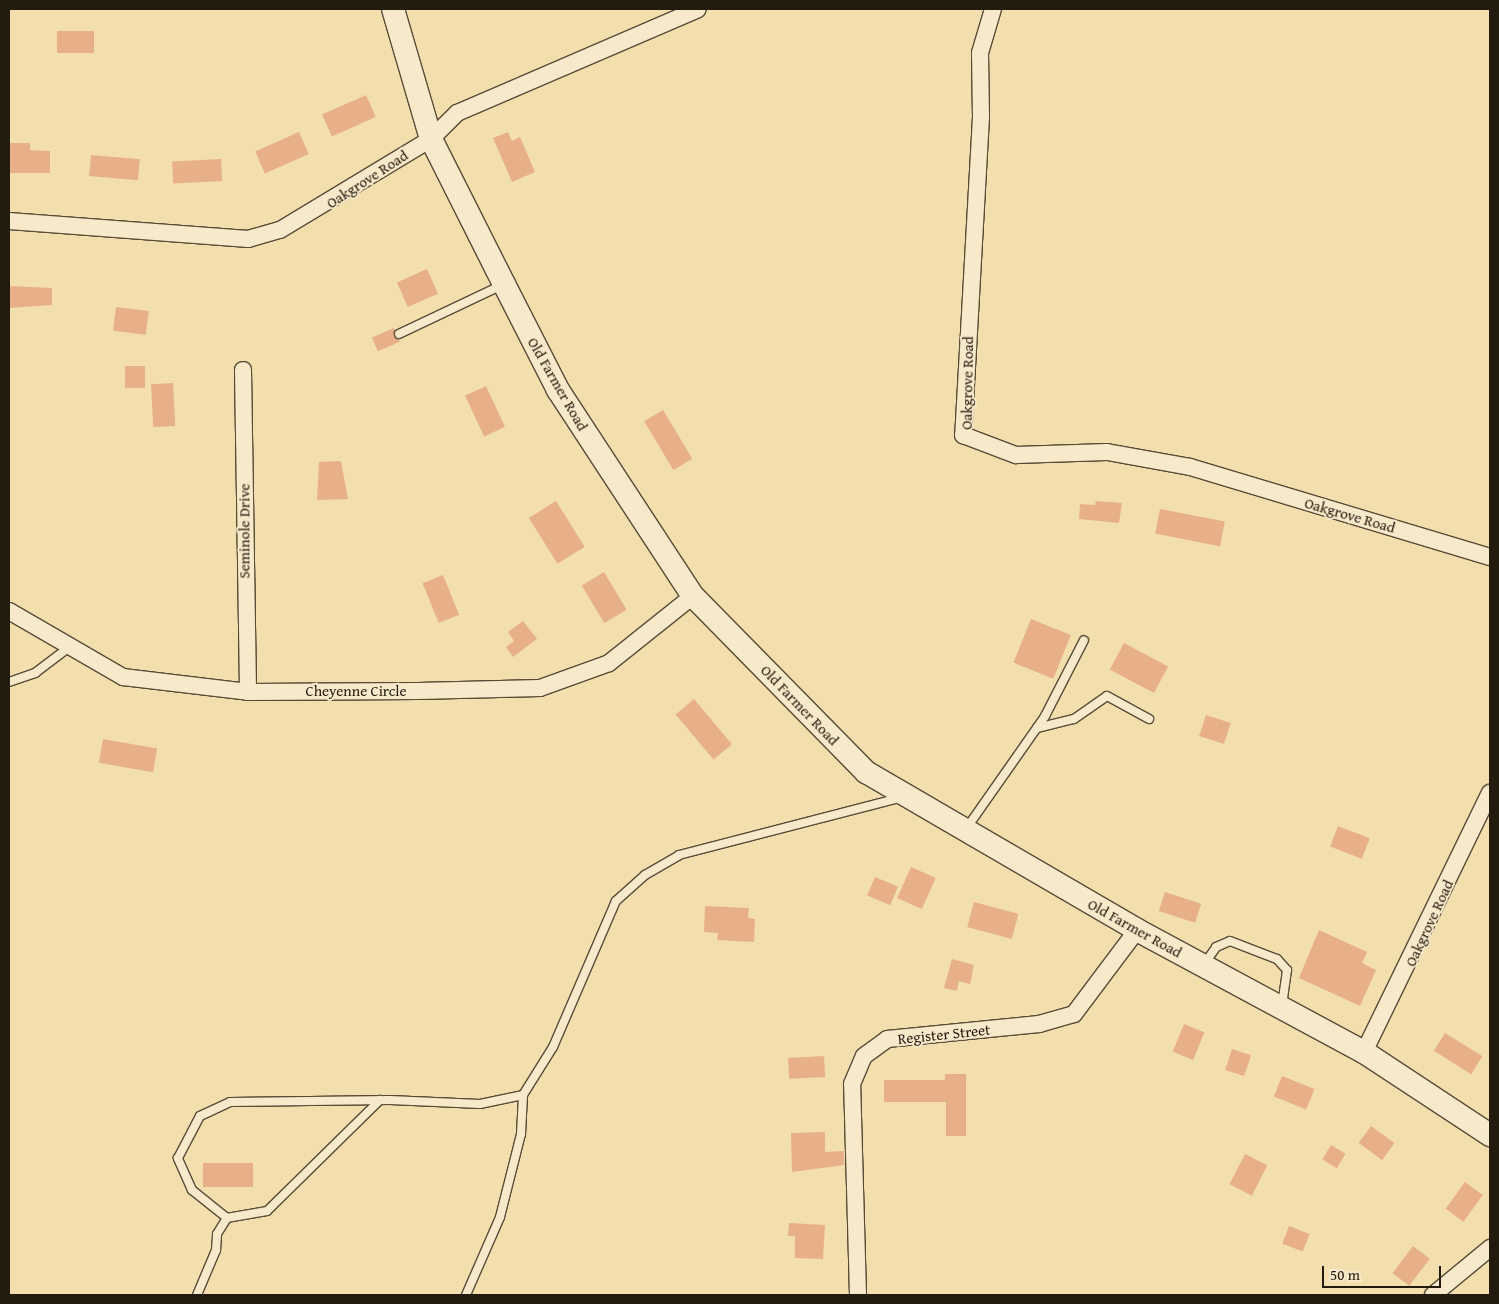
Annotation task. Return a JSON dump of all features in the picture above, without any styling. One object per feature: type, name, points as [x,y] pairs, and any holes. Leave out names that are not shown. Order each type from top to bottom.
[{"type":"street","name":"Old Farmer Road","points":[[393,9],[431,139],[558,390],[693,596],[866,772],[1137,930],[1364,1052],[1490,1135]]},
{"type":"street","name":"Oakgrove Road","points":[[9,221],[248,239],[311,216],[431,139],[456,113],[698,9]]},
{"type":"street","name":"Oakgrove Road","points":[[988,10],[980,53],[981,117],[963,435],[1016,455],[1107,452],[1190,467],[1490,557]]},
{"type":"street","name":"Seminole Drive","points":[[243,370],[248,692]]},
{"type":"street","name":"Cheyenne Circle","points":[[9,611],[68,648],[123,677],[248,692],[540,688],[609,663],[693,596]]},
{"type":"street","name":"Oakgrove Road","points":[[1364,1052],[1490,793]]},
{"type":"street","name":"Register Street","points":[[858,1295],[852,1084],[864,1056],[887,1039],[1039,1024],[1074,1014],[1137,930]]},
{"type":"street","points":[[1433,1295],[1490,1248]]},
{"type":"lane","points":[[399,334],[504,284]]},
{"type":"lane","points":[[965,830],[1037,728],[1084,640]]},
{"type":"lane","points":[[10,684],[35,674],[68,648]]},
{"type":"lane","points":[[1037,728],[1074,719],[1107,696],[1149,718]]},
{"type":"lane","points":[[466,1295],[500,1217],[521,1134],[523,1095],[553,1047],[616,901],[645,875],[679,855],[907,796]]},
{"type":"lane","points":[[1204,966],[1216,947],[1230,941],[1278,959],[1288,970],[1282,1008]]},
{"type":"lane","points":[[227,1218],[192,1190],[178,1158],[200,1116],[230,1102],[380,1100],[480,1104],[523,1095]]},
{"type":"lane","points":[[197,1295],[216,1250],[217,1234],[227,1218],[267,1211],[380,1100]]},
{"type":"building","points":[[57,31],[94,31],[94,53],[57,53]]},
{"type":"building","points":[[366,95],[376,117],[332,136],[322,115]]},
{"type":"building","points":[[299,132],[309,154],[265,173],[255,152]]},
{"type":"building","points":[[508,132],[512,141],[520,137],[535,172],[512,182],[493,138]]},
{"type":"building","points":[[9,143],[30,143],[30,150],[50,151],[50,173],[9,173]]},
{"type":"building","points":[[91,155],[140,159],[138,180],[89,176]]},
{"type":"building","points":[[221,159],[222,181],[173,184],[172,162]]},
{"type":"building","points":[[427,269],[438,294],[408,307],[397,282]]},
{"type":"building","points":[[9,286],[52,288],[52,305],[9,308]]},
{"type":"building","points":[[116,307],[149,311],[146,335],[113,331]]},
{"type":"building","points":[[394,328],[400,342],[378,351],[372,337]]},
{"type":"building","points":[[125,366],[145,366],[145,388],[125,388]]},
{"type":"building","points":[[173,383],[175,426],[153,427],[151,384]]},
{"type":"building","points":[[486,386],[505,427],[484,437],[465,396]]},
{"type":"building","points":[[663,410],[692,459],[673,470],[644,421]]},
{"type":"building","points":[[341,461],[348,499],[317,500],[319,462]]},
{"type":"building","points":[[556,501],[585,547],[557,564],[529,518]]},
{"type":"building","points":[[1096,501],[1122,503],[1119,523],[1079,519],[1080,504],[1095,505]]},
{"type":"building","points":[[1160,509],[1225,522],[1220,546],[1155,534]]},
{"type":"building","points":[[604,572],[627,610],[604,623],[582,585]]},
{"type":"building","points":[[443,575],[459,615],[439,623],[423,583]]},
{"type":"building","points":[[1031,619],[1071,635],[1053,679],[1013,663]]},
{"type":"building","points":[[523,621],[537,639],[513,657],[506,647],[514,641],[508,632]]},
{"type":"building","points":[[1124,643],[1168,666],[1154,693],[1110,669]]},
{"type":"building","points":[[694,699],[732,744],[714,760],[676,714]]},
{"type":"building","points":[[1206,715],[1231,723],[1224,744],[1199,736]]},
{"type":"building","points":[[103,739],[157,749],[153,772],[99,763]]},
{"type":"building","points":[[1338,826],[1370,838],[1362,859],[1330,847]]},
{"type":"building","points":[[911,867],[936,878],[922,909],[897,898]]},
{"type":"building","points":[[875,877],[898,887],[890,905],[867,895]]},
{"type":"building","points":[[1165,892],[1201,904],[1195,923],[1159,911]]},
{"type":"building","points":[[974,902],[1018,914],[1012,939],[967,927]]},
{"type":"building","points":[[705,906],[749,908],[748,918],[755,919],[754,942],[717,940],[718,933],[704,932]]},
{"type":"building","points":[[1319,930],[1367,952],[1362,963],[1376,970],[1360,1006],[1299,978]]},
{"type":"building","points":[[952,959],[974,965],[970,984],[959,981],[957,991],[944,988]]},
{"type":"building","points":[[1184,1024],[1204,1032],[1193,1060],[1173,1052]]},
{"type":"building","points":[[1445,1033],[1482,1056],[1471,1074],[1434,1051]]},
{"type":"building","points":[[1232,1049],[1251,1055],[1244,1076],[1225,1070]]},
{"type":"building","points":[[824,1056],[825,1077],[789,1079],[788,1058]]},
{"type":"building","points":[[945,1074],[966,1074],[966,1136],[946,1136],[946,1102],[884,1102],[884,1080],[945,1080]]},
{"type":"building","points":[[1282,1076],[1314,1089],[1306,1110],[1274,1096]]},
{"type":"building","points":[[1371,1126],[1394,1143],[1382,1160],[1359,1143]]},
{"type":"building","points":[[825,1132],[825,1152],[844,1151],[844,1165],[792,1172],[791,1133]]},
{"type":"building","points":[[1331,1145],[1346,1154],[1337,1168],[1322,1160]]},
{"type":"building","points":[[1245,1154],[1267,1165],[1252,1196],[1230,1184]]},
{"type":"building","points":[[203,1163],[253,1163],[253,1187],[203,1187]]},
{"type":"building","points":[[1465,1182],[1483,1195],[1463,1222],[1446,1209]]},
{"type":"building","points":[[789,1223],[825,1225],[823,1259],[795,1258],[795,1236],[788,1236]]},
{"type":"building","points":[[1289,1226],[1310,1234],[1303,1252],[1282,1244]]},
{"type":"building","points":[[1413,1246],[1430,1259],[1409,1286],[1393,1273]]}]
